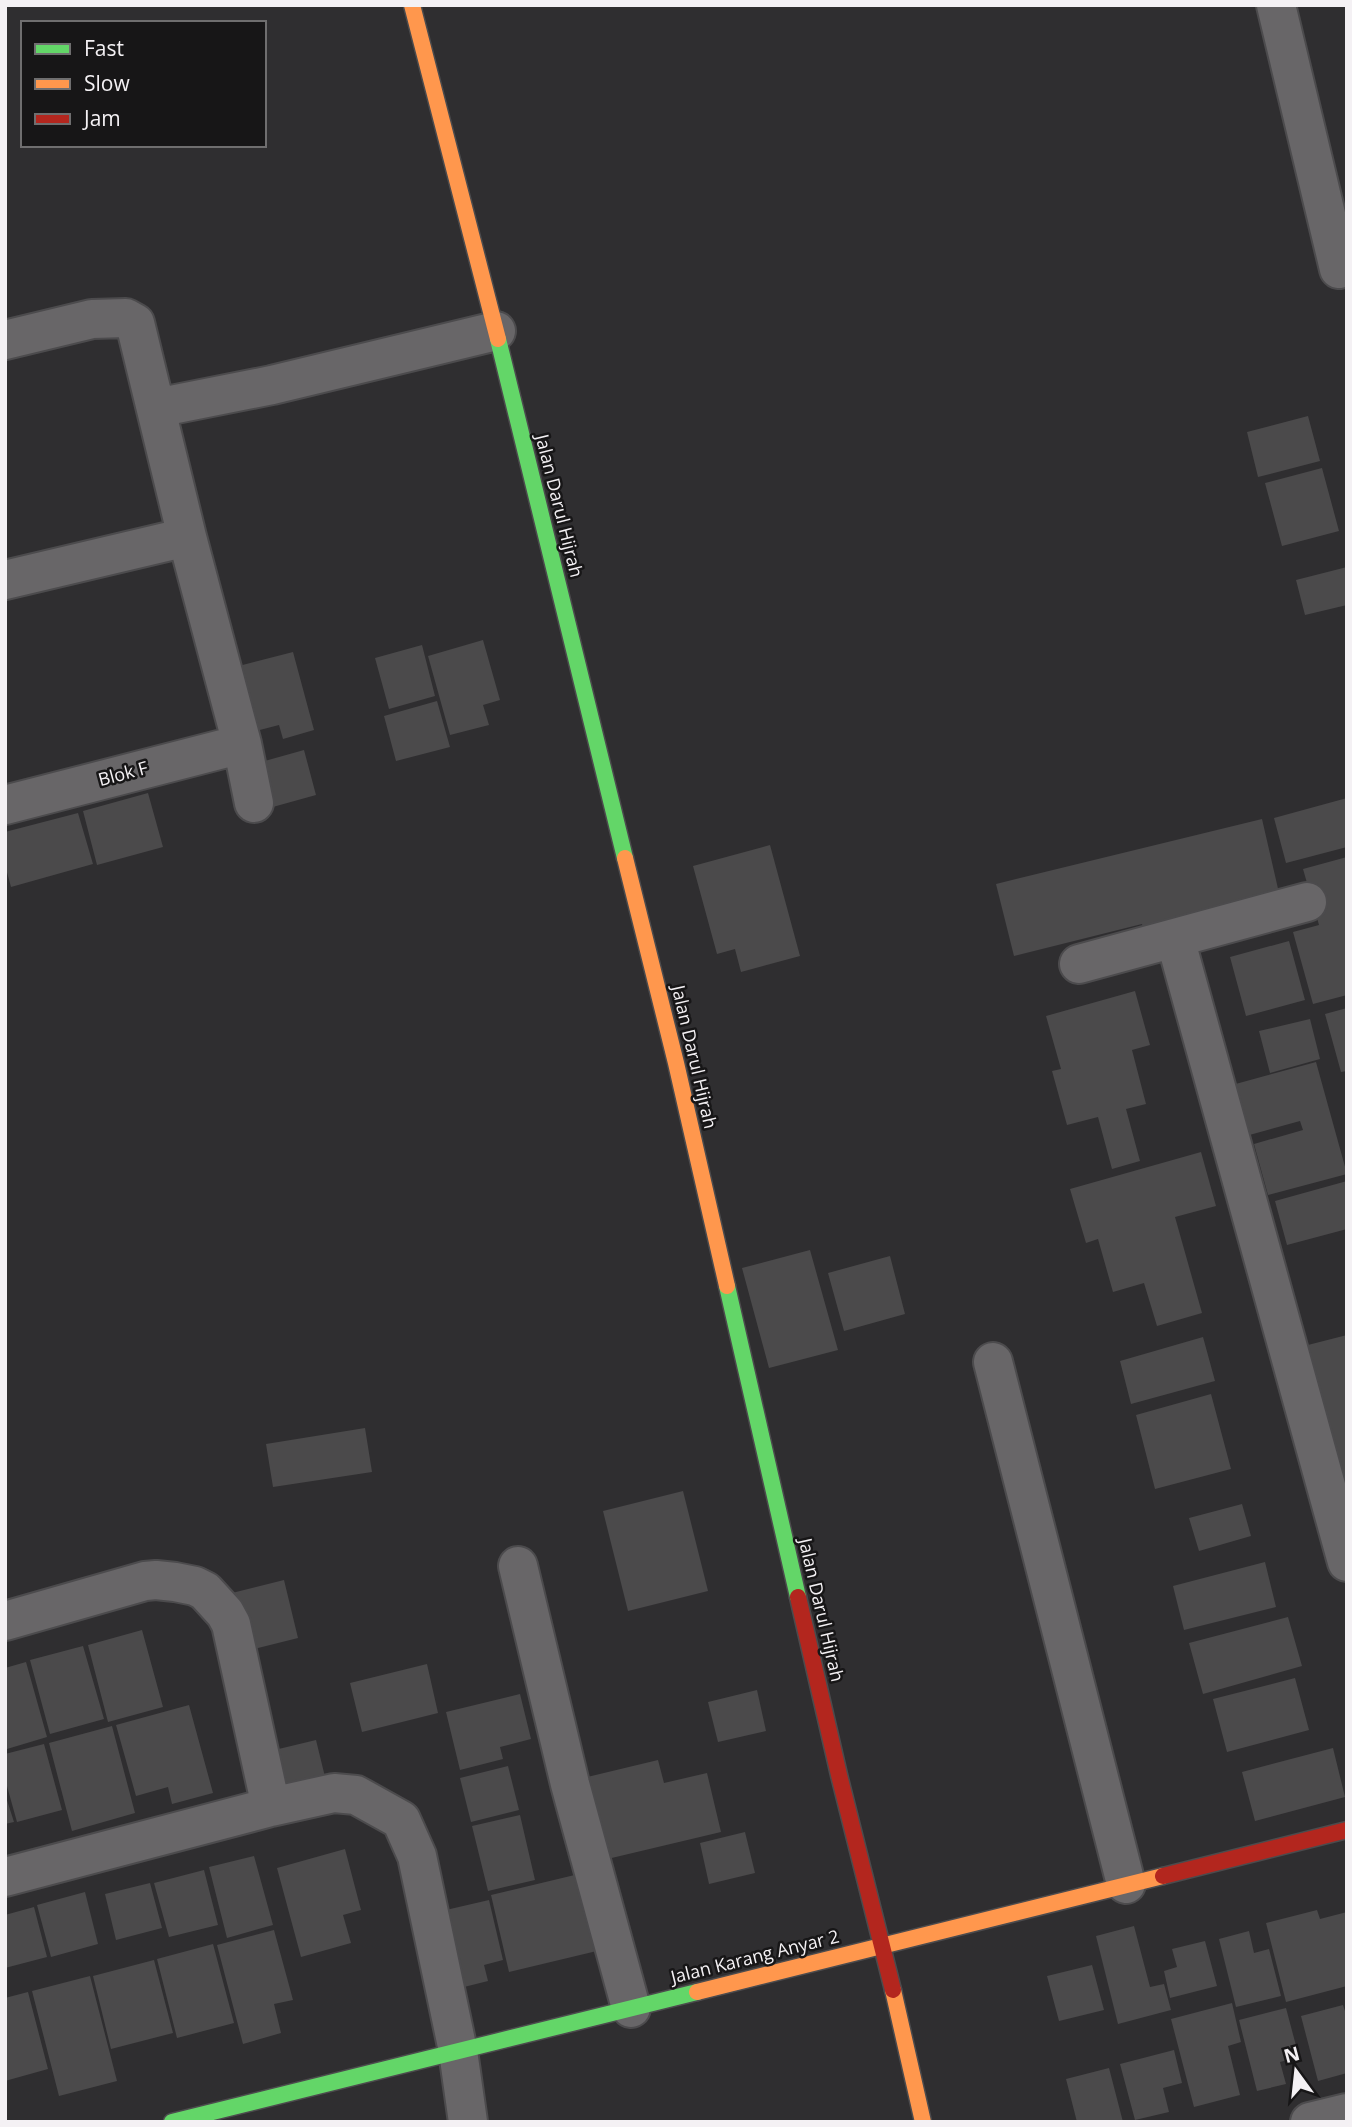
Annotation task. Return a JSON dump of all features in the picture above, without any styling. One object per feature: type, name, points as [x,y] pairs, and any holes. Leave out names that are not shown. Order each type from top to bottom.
[{"type":"street","name":"Jalan Darul Hijrah","points":[[412,5],[496,331],[676,1063],[835,1762],[882,1945],[923,2122]]},
{"type":"street","points":[[1276,5],[1339,269]]},
{"type":"street","points":[[5,340],[92,319],[126,317],[135,323],[187,537],[242,744],[254,803]]},
{"type":"street","points":[[156,408],[272,385],[496,331]]},
{"type":"street","points":[[5,580],[187,537]]},
{"type":"street","name":"Blok F","points":[[5,805],[242,744]]},
{"type":"street","points":[[1079,964],[1307,902]]},
{"type":"street","points":[[1175,938],[1347,1562]]},
{"type":"street","points":[[993,1362],[1126,1884]]},
{"type":"street","points":[[518,1566],[570,1784],[631,2008]]},
{"type":"street","points":[[5,1621],[145,1581],[174,1581],[205,1591],[231,1624],[271,1807]]},
{"type":"street","points":[[5,1877],[271,1807],[334,1793],[356,1794],[401,1820],[417,1856],[458,2051],[468,2122]]},
{"type":"street","name":"Jalan Karang Anyar 2","points":[[172,2122],[1347,1830]]},
{"type":"street","points":[[1310,2122],[1347,2113]]},
{"type":"building","points":[[1308,416],[1320,461],[1258,477],[1247,432]]},
{"type":"building","points":[[1322,468],[1339,531],[1282,546],[1265,483]]},
{"type":"building","points":[[1347,567],[1347,605],[1305,615],[1296,580]]},
{"type":"building","points":[[483,640],[500,700],[483,705],[489,725],[450,735],[428,656]]},
{"type":"building","points":[[422,645],[435,696],[389,709],[375,658]]},
{"type":"building","points":[[293,652],[314,730],[283,739],[279,725],[245,734],[227,669]]},
{"type":"building","points":[[437,701],[450,747],[396,761],[384,716]]},
{"type":"building","points":[[304,750],[316,795],[262,810],[250,765]]},
{"type":"building","points":[[148,793],[163,847],[97,865],[83,811]]},
{"type":"building","points":[[1347,798],[1347,847],[1286,863],[1274,818]]},
{"type":"building","points":[[78,813],[93,864],[11,887],[5,865],[5,832]]},
{"type":"building","points":[[1262,819],[1279,893],[1145,935],[1142,924],[1014,956],[996,884]]},
{"type":"building","points":[[770,845],[800,956],[741,972],[735,949],[717,954],[693,866]]},
{"type":"building","points":[[1347,857],[1347,995],[1313,1004],[1293,932],[1319,925],[1303,869]]},
{"type":"building","points":[[1289,941],[1305,1000],[1246,1016],[1230,957]]},
{"type":"building","points":[[1135,991],[1150,1045],[1132,1050],[1146,1104],[1126,1109],[1140,1161],[1112,1169],[1098,1117],[1067,1125],[1052,1071],[1061,1069],[1046,1016]]},
{"type":"building","points":[[1347,1008],[1347,1071],[1341,1072],[1325,1014]]},
{"type":"building","points":[[1310,1019],[1320,1059],[1270,1073],[1259,1031]]},
{"type":"building","points":[[1316,1062],[1347,1174],[1268,1195],[1254,1144],[1303,1130],[1300,1121],[1235,1139],[1221,1088]]},
{"type":"building","points":[[1201,1152],[1216,1206],[1175,1217],[1202,1313],[1157,1326],[1144,1283],[1113,1292],[1098,1239],[1086,1243],[1070,1189]]},
{"type":"building","points":[[1347,1181],[1347,1229],[1287,1245],[1275,1201]]},
{"type":"building","points":[[810,1250],[838,1350],[769,1368],[742,1268]]},
{"type":"building","points":[[890,1256],[905,1314],[844,1331],[828,1273]]},
{"type":"building","points":[[1347,1335],[1347,1504],[1304,1346]]},
{"type":"building","points":[[1203,1337],[1215,1381],[1131,1404],[1120,1361]]},
{"type":"building","points":[[1211,1394],[1231,1469],[1155,1489],[1136,1415]]},
{"type":"building","points":[[365,1428],[372,1472],[273,1487],[266,1444]]},
{"type":"building","points":[[683,1491],[708,1591],[628,1611],[603,1511]]},
{"type":"building","points":[[1242,1504],[1251,1536],[1199,1551],[1189,1518]]},
{"type":"building","points":[[1265,1562],[1276,1607],[1184,1630],[1173,1586]]},
{"type":"building","points":[[284,1580],[298,1638],[242,1652],[228,1594]]},
{"type":"building","points":[[1288,1617],[1302,1666],[1203,1694],[1189,1643]]},
{"type":"building","points":[[142,1630],[163,1707],[108,1722],[88,1645]]},
{"type":"building","points":[[83,1646],[104,1719],[50,1734],[30,1660]]},
{"type":"building","points":[[26,1662],[47,1737],[7,1749],[5,1668]]},
{"type":"building","points":[[427,1664],[438,1713],[362,1732],[350,1683]]},
{"type":"building","points":[[1295,1678],[1309,1730],[1227,1752],[1213,1699]]},
{"type":"building","points":[[757,1690],[766,1731],[718,1742],[708,1702]]},
{"type":"building","points":[[520,1694],[531,1739],[500,1747],[503,1759],[460,1770],[446,1712]]},
{"type":"building","points":[[189,1705],[213,1793],[172,1804],[168,1787],[136,1796],[116,1725]]},
{"type":"building","points":[[112,1726],[135,1813],[72,1831],[49,1743]]},
{"type":"building","points":[[316,1740],[327,1785],[273,1798],[262,1753]]},
{"type":"building","points":[[44,1744],[62,1810],[17,1822],[5,1779],[5,1754]]},
{"type":"building","points":[[1333,1748],[1345,1797],[1255,1821],[1242,1772]]},
{"type":"building","points":[[658,1760],[664,1783],[707,1773],[721,1832],[599,1861],[579,1779]]},
{"type":"building","points":[[508,1766],[519,1810],[471,1822],[460,1778]]},
{"type":"building","points":[[5,1794],[14,1822],[5,1824]]},
{"type":"building","points":[[520,1815],[535,1880],[488,1891],[472,1826]]},
{"type":"building","points":[[745,1832],[755,1873],[709,1884],[700,1843]]},
{"type":"building","points":[[345,1849],[361,1910],[343,1915],[351,1943],[301,1957],[277,1868]]},
{"type":"building","points":[[254,1856],[273,1925],[227,1938],[209,1867]]},
{"type":"building","points":[[204,1870],[218,1925],[169,1937],[154,1883]]},
{"type":"building","points":[[583,1873],[601,1950],[509,1972],[491,1895]]},
{"type":"building","points":[[150,1883],[162,1928],[116,1940],[105,1894]]},
{"type":"building","points":[[85,1892],[98,1944],[51,1957],[37,1905]]},
{"type":"building","points":[[489,1900],[503,1960],[484,1965],[488,1981],[452,1990],[433,1913]]},
{"type":"building","points":[[34,1907],[47,1957],[5,1968],[5,1915]]},
{"type":"building","points":[[1317,1910],[1320,1919],[1347,1912],[1347,1986],[1286,2002],[1266,1923]]},
{"type":"building","points":[[1134,1926],[1150,1987],[1164,1984],[1171,2010],[1118,2024],[1096,1936]]},
{"type":"building","points":[[274,1930],[293,2000],[274,2004],[281,2033],[243,2044],[217,1945]]},
{"type":"building","points":[[1249,1931],[1254,1953],[1269,1949],[1281,1996],[1236,2007],[1219,1939]]},
{"type":"building","points":[[1205,1941],[1217,1986],[1170,1998],[1164,1971],[1177,1967],[1172,1949]]},
{"type":"building","points":[[213,1944],[234,2023],[177,2038],[157,1959]]},
{"type":"building","points":[[154,1960],[173,2033],[111,2049],[93,1976]]},
{"type":"building","points":[[1092,1965],[1104,2010],[1059,2021],[1047,1976]]},
{"type":"building","points":[[90,1976],[117,2081],[59,2096],[32,1991]]},
{"type":"building","points":[[28,1992],[48,2069],[5,2081],[5,1998]]},
{"type":"building","points":[[1232,2003],[1241,2042],[1228,2046],[1240,2095],[1194,2107],[1171,2019]]},
{"type":"building","points":[[1343,2005],[1347,2011],[1347,2073],[1318,2081],[1301,2016]]},
{"type":"building","points":[[1286,2008],[1299,2057],[1280,2062],[1286,2084],[1257,2091],[1239,2020]]},
{"type":"building","points":[[1174,2050],[1182,2083],[1163,2088],[1169,2112],[1135,2120],[1120,2064]]},
{"type":"building","points":[[1109,2068],[1123,2122],[1077,2122],[1066,2079]]},
{"type":"traffic: fast","points":[[498,339],[625,858]]},
{"type":"traffic: fast","points":[[727,1286],[798,1597]]},
{"type":"traffic: fast","points":[[172,2122],[697,1992]]},
{"type":"traffic: slow","points":[[412,5],[498,339]]},
{"type":"traffic: slow","points":[[625,858],[727,1286]]},
{"type":"traffic: slow","points":[[697,1992],[1163,1876]]},
{"type":"traffic: slow","points":[[893,1990],[923,2122]]},
{"type":"traffic: jam","points":[[798,1597],[893,1990]]},
{"type":"traffic: jam","points":[[1163,1876],[1347,1830]]}]
